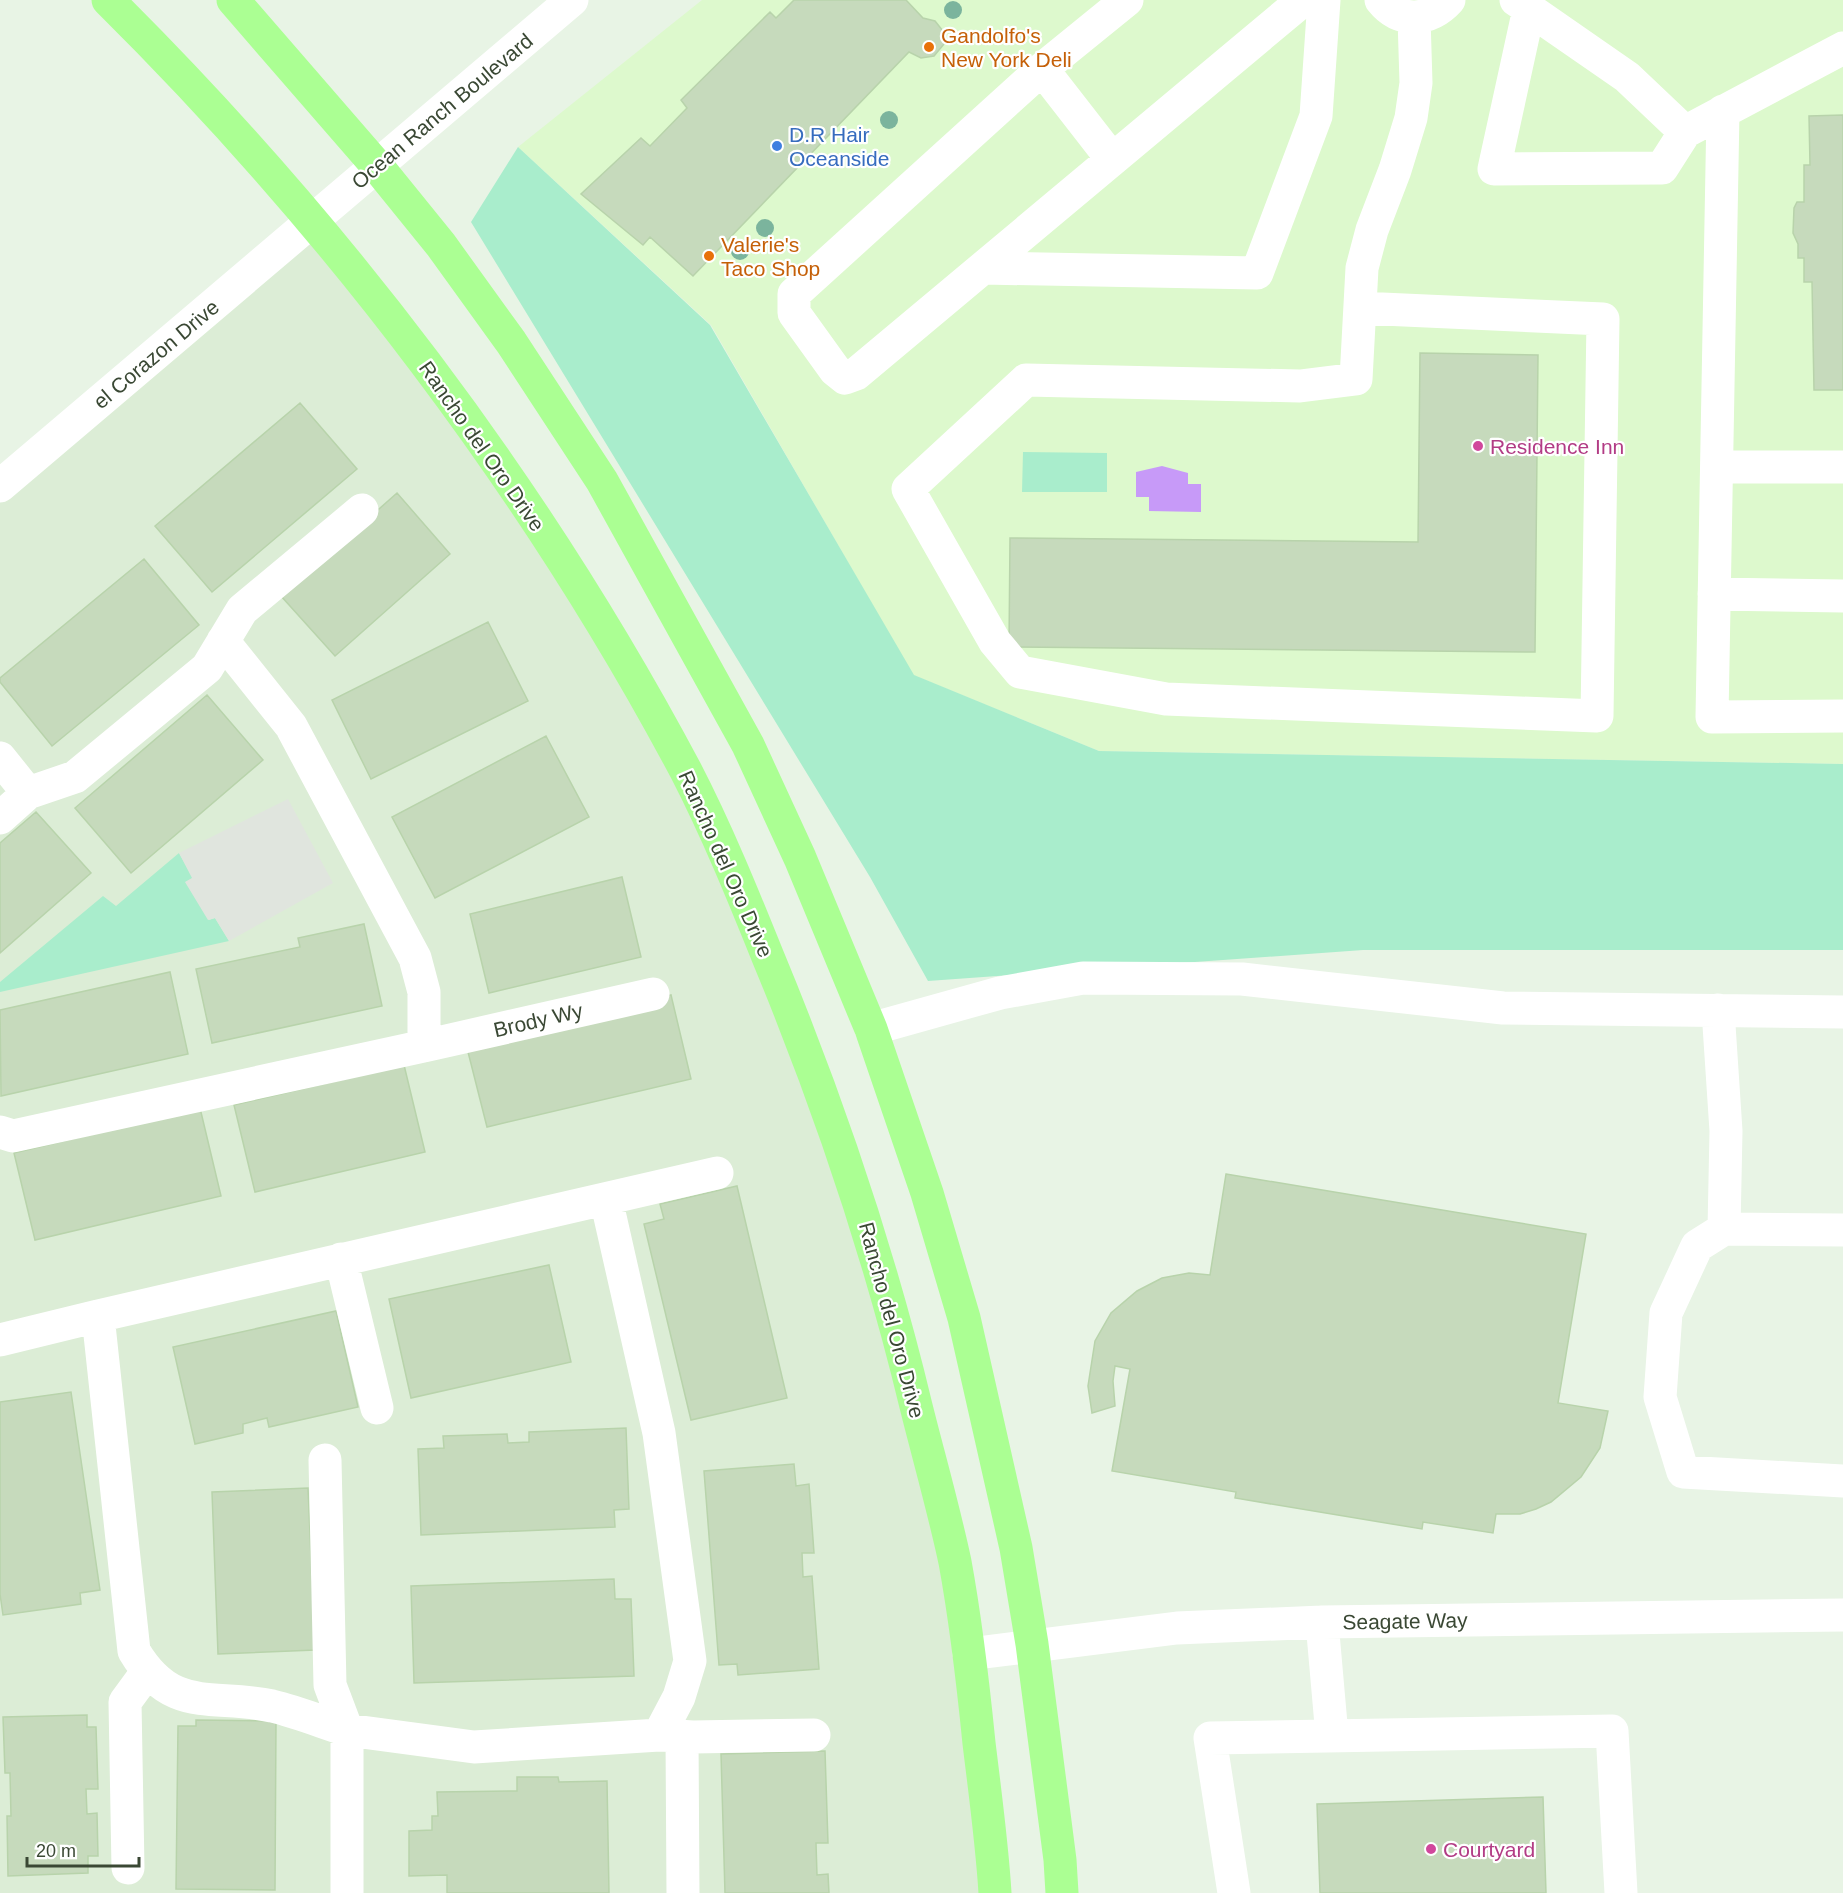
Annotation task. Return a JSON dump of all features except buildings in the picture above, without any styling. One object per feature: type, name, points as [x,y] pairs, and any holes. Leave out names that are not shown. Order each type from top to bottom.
[{"type":"main road","name":"Rancho del Oro Drive","points":[[108,0],[164,55],[248,147],[312,222],[437,379],[523,501],[612,639],[688,776],[728,862],[808,1053],[863,1213],[899,1335],[952,1550],[969,1654],[994,1893]]},
{"type":"main road","points":[[233,0],[377,166],[441,244],[511,342],[602,481],[748,745],[800,858],[871,1029],[927,1193],[964,1317],[1016,1548],[1032,1644],[1060,1860],[1062,1893]]},
{"type":"street","name":"Ocean Ranch Boulevard","points":[[312,222],[573,0]]},
{"type":"street","points":[[1127,0],[1042,69],[802,284],[794,294],[794,313],[835,370],[846,378],[856,374],[1303,0]]},
{"type":"street","points":[[982,268],[1257,273],[1316,116],[1324,0]]},
{"type":"street","points":[[1382,0],[1388,8],[1400,15],[1414,18],[1427,16],[1440,10],[1449,0]]},
{"type":"street","points":[[1685,132],[1627,77],[1522,4],[1494,169],[1662,168],[1685,132],[1843,48]]},
{"type":"street","points":[[1360,308],[1603,319],[1597,716],[1166,699],[1020,672],[995,642],[908,489],[1026,380],[1300,386],[1356,379],[1362,268],[1411,118],[1416,83],[1414,18]]},
{"type":"street","points":[[1042,69],[1112,159]]},
{"type":"street","points":[[1723,111],[1712,717],[1843,716]]},
{"type":"street","name":"el Corazon Drive","points":[[0,486],[312,222]]},
{"type":"street","points":[[1718,467],[1843,467]]},
{"type":"street","points":[[0,818],[28,793],[75,777],[207,668],[242,610],[362,510]]},
{"type":"street","points":[[1714,594],[1843,596]]},
{"type":"street","points":[[223,641],[291,726],[415,958],[424,992],[424,1046]]},
{"type":"street","points":[[0,758],[28,793]]},
{"type":"street","points":[[871,1029],[1000,993],[1083,978],[1242,979],[1503,1008],[1843,1012]]},
{"type":"street","name":"Brody Wy","points":[[0,1132],[13,1136],[653,994]]},
{"type":"street","points":[[1718,1010],[1726,1131],[1724,1229]]},
{"type":"street","points":[[0,1340],[717,1173]]},
{"type":"street","points":[[606,1199],[659,1433],[690,1661],[670,1735],[683,1893]]},
{"type":"street","points":[[1843,1230],[1724,1229],[1697,1246],[1666,1313],[1660,1397],[1683,1473],[1843,1481]]},
{"type":"street","points":[[341,1259],[377,1408]]},
{"type":"street","points":[[98,1316],[134,1651],[147,1672],[184,1697],[270,1706],[347,1730],[474,1747],[670,1735],[814,1735]]},
{"type":"street","points":[[326,1460],[330,1685],[347,1730],[346,1893]]},
{"type":"street","name":"Seagate Way","points":[[969,1654],[1032,1644],[1177,1628],[1322,1622],[1843,1615]]},
{"type":"street","points":[[1322,1622],[1332,1736]]},
{"type":"street","points":[[128,1868],[124,1702],[147,1672]]},
{"type":"street","points":[[1234,1893],[1210,1738],[1612,1731],[1621,1893]]},
{"type":"shaded area","points":[[702,0],[1843,0],[1843,764],[1099,751],[913,675],[711,325],[518,147]]},
{"type":"shaded area","points":[[518,147],[710,325],[914,675],[1099,751],[1843,764],[1843,950],[1363,950],[928,981],[870,877],[471,222]]},
{"type":"shaded area","points":[[312,222],[612,639],[808,1053],[969,1654],[988,1893],[0,1893],[0,487]]},
{"type":"shaded area","points":[[1023,452],[1107,453],[1107,492],[1022,492]]},
{"type":"shaded area","points":[[1162,466],[1188,473],[1188,484],[1201,484],[1201,512],[1149,511],[1149,497],[1136,497],[1136,472]]},
{"type":"shaded area","points":[[288,799],[333,883],[229,941],[215,918],[208,920],[185,882],[192,878],[179,853]]},
{"type":"shaded area","points":[[179,853],[193,878],[186,882],[209,920],[215,918],[229,941],[0,992],[0,982],[103,896],[116,906]]},
{"type":"place","name":"Gandolfo's New York Deli","points":[[929,47]]},
{"type":"place","name":"D.R Hair Oceanside","points":[[777,146]]},
{"type":"place","name":"Valerie's Taco Shop","points":[[709,256]]},
{"type":"place","name":"Residence Inn","points":[[1478,446]]},
{"type":"place","name":"Courtyard","points":[[1431,1849]]}]
